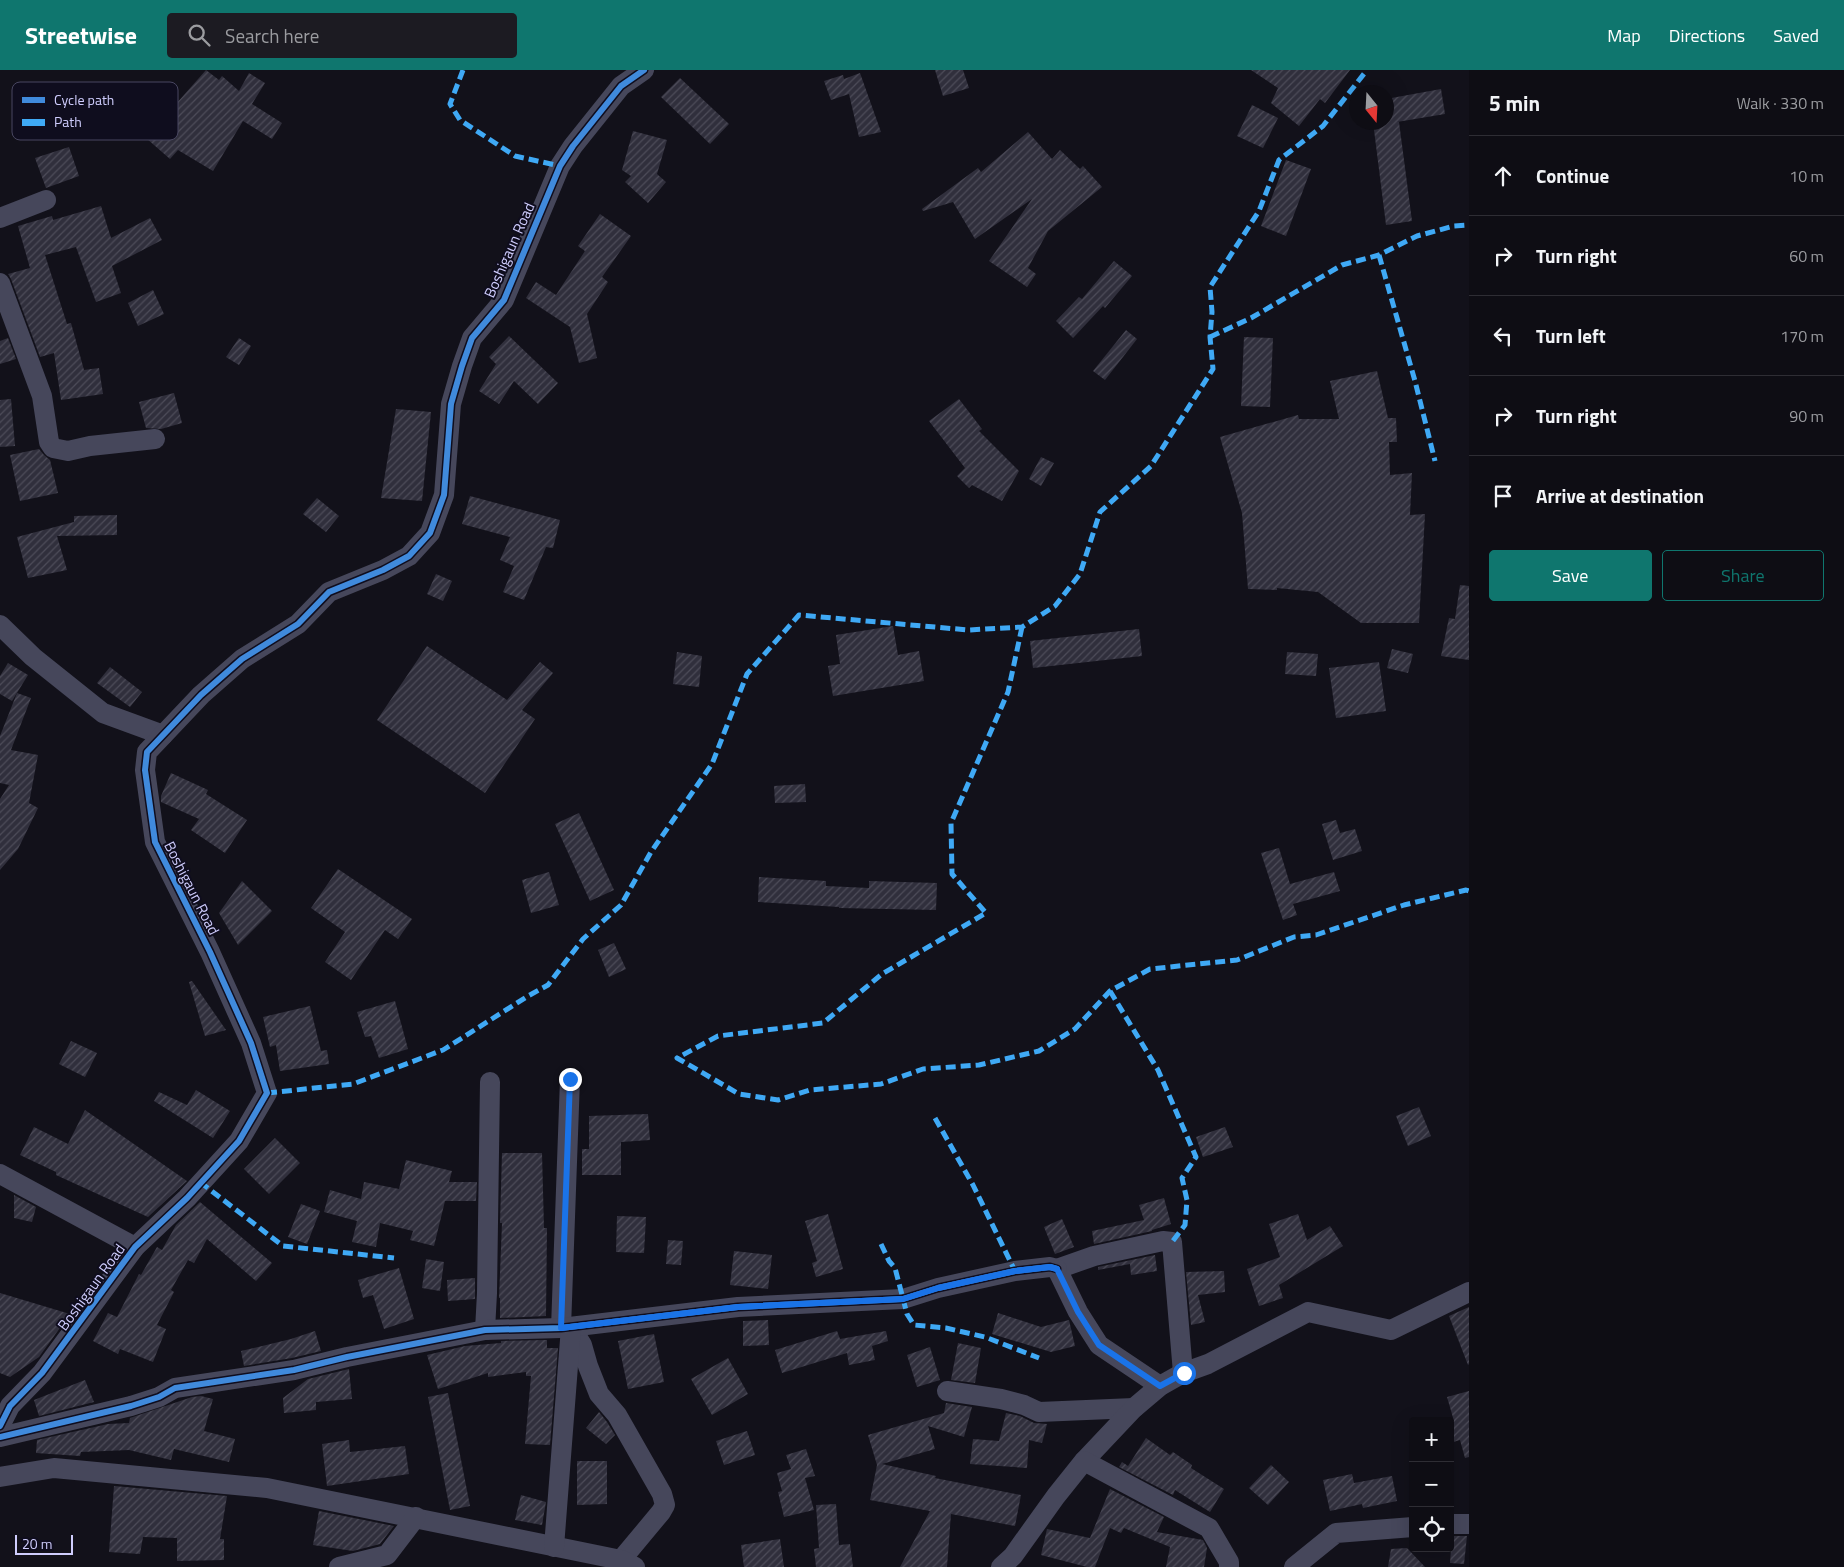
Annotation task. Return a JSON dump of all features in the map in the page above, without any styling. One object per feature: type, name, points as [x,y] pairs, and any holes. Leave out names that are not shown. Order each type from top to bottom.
[{"type":"street","name":"Boshigaun Road","points":[[0,1426],[5,1402],[42,1374],[135,1247],[187,1198],[239,1141],[267,1093],[250,1043],[210,952],[154,842],[145,770],[147,752],[201,695],[242,659],[298,624],[329,592],[383,570],[408,556],[430,533],[444,495],[451,404],[472,338],[504,300],[557,174],[573,146],[621,86],[644,70]]},
{"type":"street","points":[[0,218],[46,200]]},
{"type":"street","points":[[0,283],[42,396],[49,442],[53,448],[68,451],[90,446],[155,439]]},
{"type":"street","points":[[0,625],[34,657],[103,713],[163,735]]},
{"type":"street","points":[[554,1547],[566,1327],[570,1079]]},
{"type":"street","points":[[485,1330],[488,1293],[490,1082]]},
{"type":"street","points":[[0,1174],[135,1247]]},
{"type":"street","points":[[0,1437],[131,1406],[159,1397],[175,1388],[294,1370],[347,1357],[485,1330],[566,1327],[738,1307],[903,1299],[938,1288],[1005,1273],[1050,1267],[1057,1269],[1103,1254],[1163,1241],[1172,1242],[1184,1373]]},
{"type":"street","points":[[1057,1269],[1078,1312],[1099,1345],[1160,1386]]},
{"type":"street","points":[[1001,1567],[1013,1556],[1056,1496],[1084,1462],[1134,1408],[1160,1386],[1184,1373],[1208,1364],[1308,1312],[1391,1330],[1469,1292]]},
{"type":"street","points":[[0,1477],[54,1468],[257,1487],[416,1517],[628,1563],[665,1505],[662,1494],[617,1415],[599,1394],[582,1345],[566,1327]]},
{"type":"street","points":[[947,1391],[1001,1399],[1024,1405],[1039,1412],[1134,1408]]},
{"type":"street","points":[[1084,1462],[1209,1528],[1229,1562],[1229,1567]]},
{"type":"street","points":[[339,1567],[388,1554],[416,1517]]},
{"type":"street","points":[[1454,1524],[1469,1524]]},
{"type":"street","points":[[1294,1567],[1336,1533],[1409,1527]]},
{"type":"building","points":[[206,70],[219,80],[222,76],[239,91],[249,73],[265,83],[252,104],[282,123],[272,139],[243,121],[213,171],[178,150],[170,159],[148,140],[178,140],[178,102]]},
{"type":"building","points":[[935,70],[963,70],[969,88],[943,96]]},
{"type":"building","points":[[1251,70],[1350,70],[1325,103],[1320,99],[1299,126],[1271,103],[1278,88]]},
{"type":"building","points":[[860,73],[881,132],[859,137],[849,94],[831,100],[824,81],[843,75],[844,79]]},
{"type":"building","points":[[680,78],[729,124],[710,144],[661,97]]},
{"type":"building","points":[[1441,89],[1445,114],[1397,122],[1399,122],[1412,221],[1386,225],[1374,130],[1394,130],[1394,98]]},
{"type":"building","points":[[1252,105],[1278,118],[1263,148],[1237,136]]},
{"type":"building","points":[[633,131],[667,140],[657,174],[666,182],[648,203],[625,182],[631,176],[622,170]]},
{"type":"building","points":[[1028,132],[1052,159],[1060,150],[1080,169],[1083,166],[1102,187],[1048,231],[1028,268],[1036,274],[1027,287],[989,261],[1032,199],[975,239],[953,202],[923,211],[922,209],[978,168],[981,172]]},
{"type":"building","points":[[69,147],[79,176],[46,188],[35,158]]},
{"type":"building","points":[[1286,160],[1311,169],[1286,236],[1261,226]]},
{"type":"building","points":[[101,206],[111,238],[150,218],[162,240],[112,266],[121,293],[96,302],[76,247],[45,255],[67,324],[71,323],[84,370],[99,368],[103,394],[61,400],[54,353],[40,357],[8,274],[30,268],[18,226],[52,216],[53,220]]},
{"type":"building","points":[[600,214],[631,236],[602,277],[608,282],[587,314],[597,358],[579,363],[570,327],[526,298],[536,282],[556,295],[585,251],[578,246]]},
{"type":"building","points":[[1114,261],[1132,276],[1105,308],[1103,306],[1073,338],[1056,321],[1079,297],[1082,299]]},
{"type":"building","points":[[153,290],[164,314],[138,326],[128,303]]},
{"type":"building","points":[[1126,330],[1137,339],[1105,380],[1093,371]]},
{"type":"building","points":[[509,336],[558,383],[538,404],[514,381],[499,404],[479,391],[496,364],[489,357]]},
{"type":"building","points":[[1244,337],[1273,338],[1270,407],[1241,406]]},
{"type":"building","points":[[8,338],[16,359],[0,364],[0,341]]},
{"type":"building","points":[[239,338],[251,346],[239,365],[226,357]]},
{"type":"building","points":[[1377,371],[1388,418],[1396,418],[1397,442],[1389,442],[1390,475],[1412,473],[1410,515],[1425,514],[1419,623],[1361,623],[1318,592],[1277,588],[1277,590],[1248,589],[1242,513],[1220,437],[1298,415],[1299,419],[1339,419],[1330,381]]},
{"type":"building","points":[[174,393],[182,423],[161,429],[146,428],[139,402]]},
{"type":"building","points":[[11,399],[15,446],[0,447],[0,400]]},
{"type":"building","points":[[959,399],[982,429],[979,431],[1019,471],[1002,501],[972,485],[969,488],[957,476],[965,468],[929,421]]},
{"type":"building","points":[[396,409],[431,412],[422,501],[381,498]]},
{"type":"building","points":[[39,449],[50,460],[58,493],[20,501],[10,455]]},
{"type":"building","points":[[1041,457],[1054,463],[1041,486],[1029,479]]},
{"type":"building","points":[[470,496],[560,520],[553,548],[546,547],[524,600],[503,592],[514,566],[500,560],[510,537],[462,524]]},
{"type":"building","points":[[317,498],[339,516],[326,532],[303,514]]},
{"type":"building","points":[[117,515],[117,535],[57,536],[67,570],[28,578],[17,537],[74,522],[74,516]]},
{"type":"building","points":[[436,574],[452,581],[443,601],[427,594]]},
{"type":"building","points":[[1460,585],[1469,586],[1469,660],[1441,656],[1449,618],[1455,619]]},
{"type":"building","points":[[893,626],[898,655],[919,651],[924,681],[833,696],[828,666],[840,664],[836,635]]},
{"type":"building","points":[[1139,629],[1142,656],[1033,668],[1030,641]]},
{"type":"building","points":[[427,646],[507,700],[540,662],[553,673],[522,710],[535,719],[485,793],[377,720]]},
{"type":"building","points":[[1392,649],[1413,654],[1408,673],[1387,668]]},
{"type":"building","points":[[677,652],[702,656],[699,687],[673,684]]},
{"type":"building","points":[[1287,652],[1318,654],[1316,676],[1285,674]]},
{"type":"building","points":[[1379,662],[1386,711],[1336,718],[1329,668]]},
{"type":"building","points":[[8,663],[28,675],[12,701],[0,694],[0,676]]},
{"type":"building","points":[[110,667],[142,692],[130,707],[97,683]]},
{"type":"building","points":[[17,693],[31,698],[11,750],[38,755],[29,803],[38,808],[18,849],[0,870],[0,799],[9,785],[0,783],[0,736]]},
{"type":"building","points":[[171,773],[208,790],[206,794],[247,820],[225,853],[191,830],[199,819],[161,802],[161,796]]},
{"type":"building","points":[[805,784],[806,802],[775,803],[774,786]]},
{"type":"building","points":[[579,813],[614,890],[590,901],[555,824]]},
{"type":"building","points":[[1336,820],[1340,833],[1355,829],[1362,851],[1333,860],[1322,824]]},
{"type":"building","points":[[1279,848],[1290,884],[1334,872],[1340,891],[1293,904],[1297,915],[1283,920],[1261,853]]},
{"type":"building","points":[[338,869],[412,919],[398,939],[385,930],[351,980],[325,962],[345,932],[311,908]]},
{"type":"building","points":[[549,872],[559,905],[531,913],[522,880]]},
{"type":"building","points":[[759,877],[826,881],[826,886],[869,888],[869,881],[937,883],[936,910],[839,908],[758,902]]},
{"type":"building","points":[[242,881],[272,911],[238,945],[219,913]]},
{"type":"building","points":[[614,943],[626,969],[609,977],[598,950]]},
{"type":"building","points":[[192,981],[226,1030],[205,1036],[189,982]]},
{"type":"building","points":[[395,1001],[408,1049],[379,1058],[371,1036],[365,1037],[357,1012]]},
{"type":"building","points":[[310,1006],[321,1051],[327,1050],[329,1064],[280,1071],[276,1045],[270,1047],[263,1017]]},
{"type":"building","points":[[71,1041],[97,1053],[85,1077],[59,1064]]},
{"type":"building","points":[[196,1090],[230,1111],[213,1138],[154,1101],[159,1092],[187,1105]]},
{"type":"building","points":[[1419,1107],[1431,1136],[1408,1146],[1396,1116]]},
{"type":"building","points":[[85,1110],[187,1181],[148,1217],[56,1175],[56,1172],[20,1155],[34,1127],[68,1144]]},
{"type":"building","points":[[648,1114],[650,1140],[621,1142],[621,1175],[582,1175],[582,1149],[589,1149],[589,1116]]},
{"type":"building","points":[[1225,1127],[1233,1147],[1203,1157],[1196,1137]]},
{"type":"building","points":[[275,1138],[300,1163],[269,1194],[244,1169]]},
{"type":"building","points":[[502,1153],[542,1153],[544,1228],[547,1228],[546,1316],[500,1318]]},
{"type":"building","points":[[406,1160],[452,1171],[449,1182],[477,1182],[476,1201],[445,1201],[434,1246],[410,1240],[413,1231],[380,1223],[376,1247],[352,1242],[357,1221],[324,1212],[330,1190],[361,1199],[364,1182],[399,1189]]},
{"type":"building","points":[[14,1195],[36,1207],[32,1222],[14,1218]]},
{"type":"building","points":[[1164,1198],[1171,1224],[1152,1231],[1094,1244],[1092,1231],[1144,1220],[1139,1205]]},
{"type":"building","points":[[200,1202],[272,1263],[256,1281],[207,1239],[194,1263],[188,1260],[171,1290],[174,1292],[157,1325],[166,1329],[153,1362],[120,1349],[118,1354],[93,1341],[108,1313],[117,1317],[139,1274],[141,1275],[157,1247],[162,1250],[176,1225]]},
{"type":"building","points":[[301,1204],[320,1211],[307,1244],[288,1237]]},
{"type":"building","points":[[828,1214],[843,1269],[816,1277],[812,1263],[817,1261],[805,1221]]},
{"type":"building","points":[[1298,1214],[1307,1240],[1330,1226],[1343,1246],[1279,1285],[1283,1298],[1259,1306],[1247,1269],[1280,1257],[1269,1224]]},
{"type":"building","points":[[617,1216],[646,1217],[644,1253],[616,1252]]},
{"type":"building","points":[[1062,1219],[1074,1247],[1055,1254],[1044,1227]]},
{"type":"building","points":[[668,1240],[683,1241],[681,1265],[666,1264]]},
{"type":"building","points":[[734,1251],[772,1255],[768,1289],[730,1285]]},
{"type":"building","points":[[1155,1255],[1157,1271],[1131,1275],[1130,1264],[1098,1270],[1098,1267]]},
{"type":"building","points":[[426,1259],[444,1262],[440,1291],[422,1288]]},
{"type":"building","points":[[399,1268],[414,1319],[384,1329],[373,1295],[363,1298],[358,1280]]},
{"type":"building","points":[[1224,1271],[1225,1292],[1198,1295],[1205,1322],[1191,1325],[1186,1272]]},
{"type":"building","points":[[475,1278],[475,1299],[448,1301],[447,1280]]},
{"type":"building","points":[[0,1293],[70,1314],[39,1357],[10,1377],[0,1373]]},
{"type":"building","points":[[1469,1307],[1469,1364],[1468,1365],[1449,1316]]},
{"type":"building","points":[[998,1313],[1041,1327],[1069,1320],[1075,1346],[1051,1352],[992,1334]]},
{"type":"building","points":[[768,1320],[769,1345],[743,1346],[743,1321]]},
{"type":"building","points":[[315,1331],[321,1351],[244,1366],[241,1351]]},
{"type":"building","points":[[837,1331],[840,1339],[886,1331],[888,1341],[872,1346],[875,1360],[849,1365],[847,1353],[782,1373],[775,1350]]},
{"type":"building","points":[[654,1334],[664,1382],[628,1389],[618,1341]]},
{"type":"building","points":[[547,1340],[547,1348],[558,1348],[550,1445],[525,1444],[531,1376],[526,1376],[526,1372],[488,1377],[488,1373],[438,1389],[427,1355],[465,1346],[501,1343],[501,1341]]},
{"type":"building","points":[[958,1343],[981,1348],[975,1383],[951,1380]]},
{"type":"building","points":[[930,1347],[940,1380],[917,1387],[907,1355]]},
{"type":"building","points":[[728,1358],[748,1394],[712,1415],[691,1379]]},
{"type":"building","points":[[349,1369],[352,1399],[316,1402],[316,1410],[284,1413],[283,1398],[308,1379]]},
{"type":"building","points":[[85,1380],[94,1402],[39,1416],[34,1400]]},
{"type":"building","points":[[1469,1391],[1469,1457],[1465,1458],[1460,1440],[1454,1442],[1454,1417],[1447,1397]]},
{"type":"building","points":[[448,1393],[470,1506],[450,1510],[428,1397]]},
{"type":"building","points":[[201,1396],[213,1399],[204,1431],[235,1439],[229,1462],[174,1449],[171,1460],[129,1450],[81,1452],[80,1456],[36,1453],[37,1440],[108,1424],[129,1423],[130,1418],[192,1397]]},
{"type":"building","points":[[946,1403],[972,1407],[964,1437],[928,1426],[935,1449],[882,1464],[936,1476],[935,1478],[1021,1495],[1015,1526],[951,1514],[947,1567],[900,1567],[930,1511],[870,1500],[877,1465],[868,1435],[944,1413]]},
{"type":"building","points":[[599,1412],[615,1435],[606,1444],[586,1428]]},
{"type":"building","points":[[1006,1413],[1020,1416],[1034,1423],[1047,1424],[1042,1443],[1029,1440],[1027,1468],[970,1464],[973,1439],[999,1441]]},
{"type":"building","points":[[747,1431],[755,1455],[724,1465],[716,1441]]},
{"type":"building","points":[[1146,1438],[1170,1455],[1173,1452],[1192,1465],[1191,1468],[1224,1489],[1210,1512],[1175,1490],[1173,1495],[1119,1467],[1122,1462],[1128,1466]]},
{"type":"building","points":[[349,1440],[350,1452],[405,1446],[409,1474],[327,1486],[322,1444]]},
{"type":"building","points":[[806,1449],[815,1476],[805,1478],[814,1510],[784,1517],[778,1492],[782,1491],[777,1473],[791,1469],[786,1455]]},
{"type":"building","points":[[577,1461],[607,1461],[607,1504],[577,1505]]},
{"type":"building","points":[[1271,1465],[1289,1482],[1268,1505],[1249,1488]]},
{"type":"building","points":[[1352,1474],[1354,1483],[1392,1476],[1397,1501],[1363,1508],[1362,1504],[1330,1511],[1323,1480]]},
{"type":"building","points":[[114,1486],[227,1496],[220,1539],[224,1539],[224,1560],[177,1561],[177,1538],[143,1537],[140,1554],[109,1552]]},
{"type":"building","points":[[1110,1489],[1164,1517],[1157,1532],[1203,1540],[1207,1548],[1204,1567],[1166,1567],[1170,1547],[1124,1528],[1121,1533],[1110,1528],[1095,1567],[1087,1567],[1041,1555],[1047,1529],[1090,1538]]},
{"type":"building","points":[[521,1495],[546,1502],[542,1525],[515,1520]]},
{"type":"building","points":[[836,1504],[839,1545],[850,1544],[853,1567],[816,1567],[814,1549],[819,1548],[816,1505]]},
{"type":"building","points":[[319,1511],[394,1526],[380,1544],[353,1551],[313,1545]]},
{"type":"building","points":[[1454,1536],[1467,1536],[1464,1564],[1450,1563],[1451,1552],[1454,1552]]},
{"type":"building","points":[[780,1539],[784,1567],[744,1567],[741,1545]]},
{"type":"building","points":[[1407,1548],[1425,1567],[1388,1567],[1391,1549]]},
{"type":"marked path","points":[[463,70],[450,104],[460,120],[515,156],[560,166]]},
{"type":"marked path","points":[[267,1093],[353,1084],[443,1050],[548,985],[583,939],[621,905],[651,852],[712,764],[747,674],[799,615],[968,630],[1022,627],[1055,606],[1080,574],[1100,512],[1151,466],[1213,369],[1210,337],[1212,312],[1210,287],[1259,211],[1279,160],[1323,126],[1367,70]]},
{"type":"marked path","points":[[1210,337],[1251,318],[1342,265],[1379,255],[1417,236],[1454,226],[1469,225]]},
{"type":"marked path","points":[[1379,255],[1415,381],[1435,461]]},
{"type":"marked path","points":[[1022,627],[1008,692],[951,823],[952,874],[986,913],[882,974],[823,1023],[718,1036],[677,1058],[739,1094],[778,1100],[810,1090],[881,1084],[923,1069],[979,1065],[1039,1051],[1075,1029],[1110,991],[1150,969],[1237,960],[1294,937],[1316,935],[1404,905],[1466,890],[1469,891]]},
{"type":"marked path","points":[[1110,991],[1158,1070],[1196,1157],[1182,1178],[1187,1200],[1185,1225],[1172,1242]]},
{"type":"marked path","points":[[935,1118],[973,1185],[1015,1271]]},
{"type":"marked path","points":[[200,1182],[283,1246],[394,1258]]},
{"type":"marked path","points":[[881,1244],[889,1261],[895,1268],[907,1314],[914,1325],[946,1328],[985,1337],[1039,1358]]},
{"type":"cycle path","points":[[0,1426],[10,1406],[42,1373],[135,1247],[187,1198],[239,1141],[267,1093],[251,1043],[210,952],[155,842],[145,770],[147,752],[201,695],[242,659],[298,624],[329,592],[383,570],[409,556],[430,533],[444,495],[451,404],[472,338],[504,300],[560,166],[573,146],[621,86],[644,70]]},
{"type":"cycle path","points":[[0,1437],[131,1406],[159,1397],[175,1388],[294,1370],[347,1357],[485,1330],[561,1328],[738,1307],[903,1299],[938,1288],[1015,1271],[1050,1267],[1057,1269]]},
{"type":"route","points":[[570,1079],[561,1328],[738,1307],[903,1299],[976,1279],[1015,1271],[1050,1267],[1057,1269],[1078,1312],[1099,1345],[1160,1386],[1184,1373]]}]
